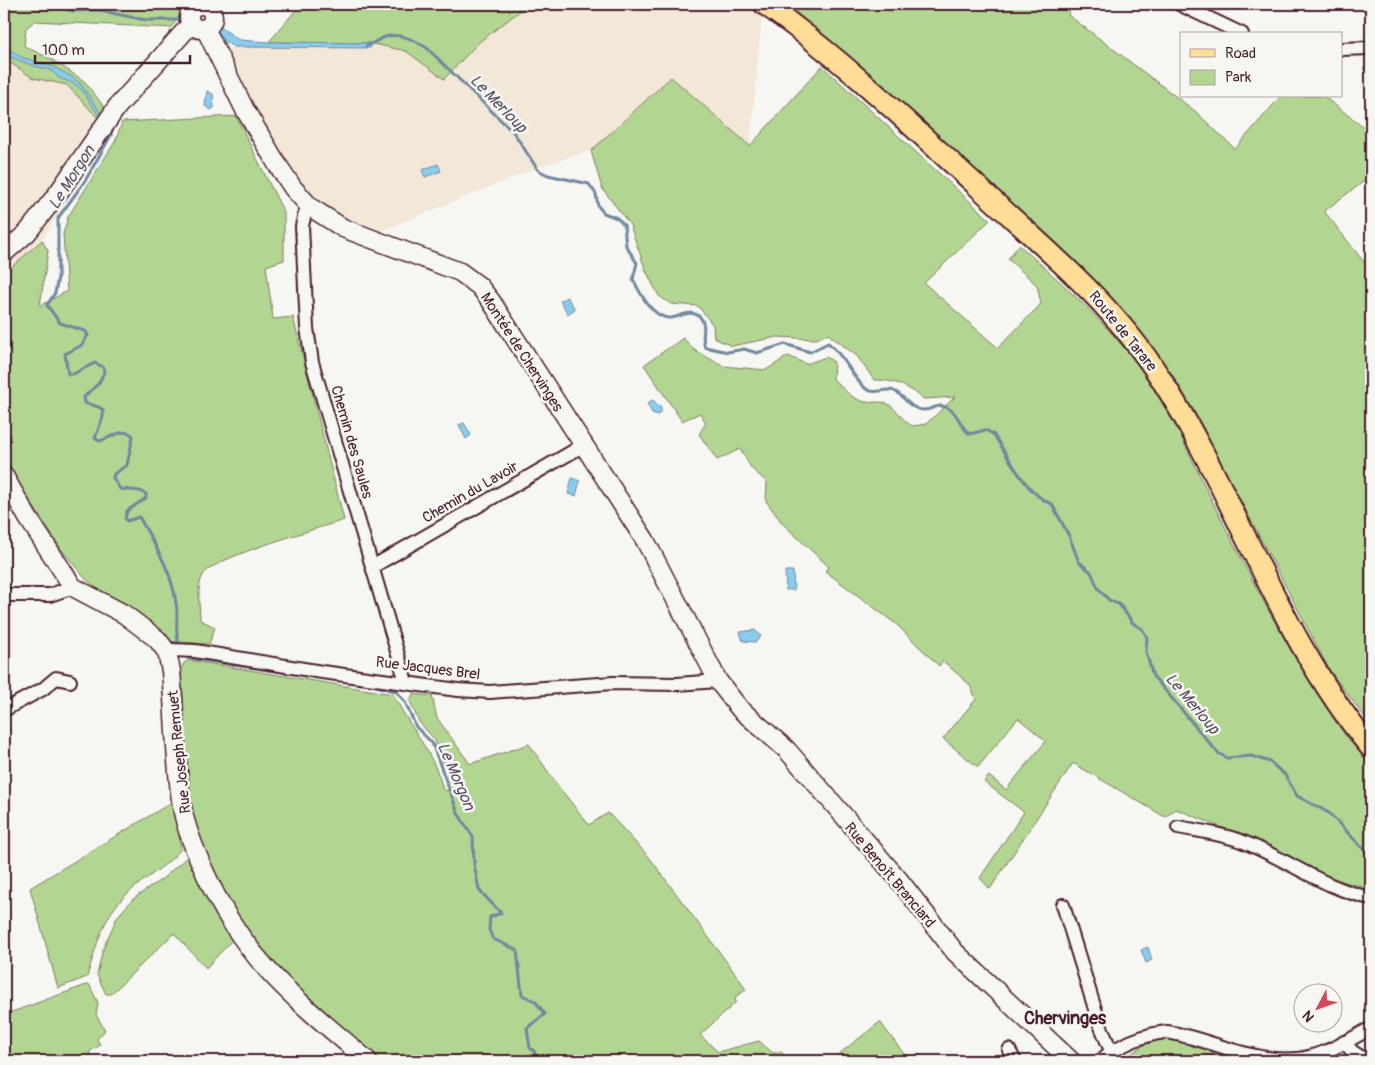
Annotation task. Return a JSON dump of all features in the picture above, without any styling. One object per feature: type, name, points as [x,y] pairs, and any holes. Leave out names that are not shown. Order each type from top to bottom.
[{"type":"main road","name":"Route de Tarare","points":[[764,4],[794,24],[916,130],[1046,250],[1114,316],[1160,377],[1185,420],[1318,674],[1348,720],[1371,748]]},
{"type":"street","points":[[1179,4],[1238,32]]},
{"type":"street","points":[[4,253],[27,233],[58,193],[117,107],[198,26],[189,15],[202,5]]},
{"type":"street","name":"Montée de Chervinges","points":[[198,26],[277,164],[293,188],[310,207],[343,228],[375,242],[436,262],[468,278],[491,301],[645,540],[718,681]]},
{"type":"street","points":[[1342,49],[1371,48]]},
{"type":"street","name":"Chemin des Saules","points":[[310,207],[305,213],[302,226],[307,328],[312,362],[406,682]]},
{"type":"street","name":"Chemin du Lavoir","points":[[372,567],[584,445]]},
{"type":"street","points":[[4,476],[28,518],[73,587],[124,614],[157,640],[166,652]]},
{"type":"street","points":[[4,595],[50,595],[73,587]]},
{"type":"street","name":"Rue Jacques Brel","points":[[166,652],[172,650],[195,651],[322,672],[458,690],[490,692],[613,683],[677,684],[718,681]]},
{"type":"street","name":"Rue Joseph Remuet","points":[[166,652],[171,671],[182,808],[192,845],[221,908],[243,943],[282,987],[368,1061]]},
{"type":"street","points":[[4,710],[43,689],[56,678],[70,681]]},
{"type":"street","name":"Rue Benoît Branciard","points":[[718,681],[740,710],[794,757],[898,880],[955,952],[1071,1061]]},
{"type":"street","points":[[1178,827],[1214,833],[1242,841],[1332,886],[1371,898]]},
{"type":"street","points":[[1063,905],[1099,1022],[1110,1051]]},
{"type":"street","points":[[1100,1061],[1110,1051],[1154,1033],[1167,1032],[1278,1059],[1299,1059],[1344,1042],[1371,1028]]},
{"type":"street","points":[[1344,1042],[1353,1052],[1367,1061]]},
{"type":"shaded area","points":[[529,4],[763,4],[750,147],[671,77],[591,151],[547,164],[373,234],[312,203],[285,170],[223,51],[234,47],[370,48],[369,43],[406,51],[444,79],[479,42]]},
{"type":"shaded area","points":[[9,62],[33,78],[67,85],[109,130],[42,240],[4,274],[4,64]]},
{"type":"green space","points":[[4,4],[182,4],[182,12],[171,28],[35,21],[26,28],[24,46],[51,59],[84,81],[105,108],[98,118],[67,85],[33,78],[9,62],[4,64]]},
{"type":"green space","points":[[301,4],[529,4],[479,42],[444,79],[406,51],[369,43],[269,42]]},
{"type":"green space","points":[[787,4],[1072,4],[1068,15],[1195,111],[1235,149],[1279,98],[1326,98],[1371,133],[1371,176],[1324,211],[1371,271],[1371,725],[1330,671],[1207,436],[1146,345],[916,117]]},
{"type":"green space","points":[[822,66],[990,220],[924,283],[998,348],[1041,304],[1037,285],[1008,259],[1019,245],[1076,297],[1113,335],[1130,354],[1160,396],[1264,603],[1309,680],[1338,724],[1371,765],[1371,889],[1326,877],[1223,828],[1176,809],[1165,817],[1073,763],[990,889],[980,878],[1024,812],[984,782],[989,776],[1006,790],[1046,741],[1018,718],[978,767],[943,739],[976,699],[970,685],[943,661],[939,666],[896,624],[825,571],[829,567],[783,524],[766,501],[767,482],[752,469],[740,449],[717,460],[699,434],[706,423],[700,413],[682,421],[644,365],[683,338],[694,350],[723,366],[766,370],[788,356],[806,364],[826,357],[834,362],[833,379],[848,393],[860,401],[883,402],[889,405],[912,426],[926,424],[955,397],[924,399],[901,385],[889,381],[874,380],[857,356],[828,334],[816,339],[777,337],[732,346],[714,338],[713,325],[698,306],[671,304],[659,296],[646,271],[630,225],[602,188],[591,151],[671,77],[750,146]]},
{"type":"green space","points":[[236,116],[284,213],[284,260],[266,266],[273,319],[293,317],[344,520],[246,552],[211,568],[203,575],[199,591],[200,620],[215,627],[209,644],[166,641],[110,602],[84,577],[61,549],[4,461],[4,274],[42,240],[48,251],[40,306],[67,291],[63,234],[68,217],[116,140],[122,122]]},
{"type":"green space","points":[[188,660],[393,694],[434,764],[443,790],[454,791],[435,740],[419,722],[410,701],[413,694],[432,696],[437,718],[470,764],[529,744],[558,786],[589,825],[608,813],[649,857],[746,990],[736,996],[735,1003],[700,1035],[718,1052],[759,1041],[773,1053],[781,1052],[789,1061],[381,1061],[275,968],[249,935],[226,899],[194,826],[187,764],[181,679],[183,664]]},
{"type":"green space","points":[[174,801],[181,849],[119,902],[101,932],[87,977],[58,988],[30,888]]},
{"type":"green space","points":[[187,857],[232,940],[206,968],[174,933],[111,994],[106,994],[97,975],[103,949],[117,917],[133,899],[162,879]]},
{"type":"green space","points":[[89,984],[98,1003],[96,1015],[105,1030],[97,1039],[100,1045],[89,1052],[93,1061],[4,1061],[4,1015]]},
{"type":"green space","points":[[880,1022],[909,1061],[830,1061]]},
{"type":"green space","points":[[1155,1038],[1169,1038],[1252,1061],[1120,1061]]},
{"type":"water","points":[[219,26],[239,40],[369,43],[371,48],[234,47],[218,38],[216,34]]},
{"type":"water","points":[[4,46],[21,57],[54,67],[72,77],[81,84],[102,115],[100,117],[81,89],[75,84],[59,78],[51,70],[34,66],[6,55],[4,53]]},
{"type":"water","points":[[207,91],[213,94],[214,108],[210,110],[205,106]]},
{"type":"water","points":[[438,164],[441,171],[425,177],[422,170]]},
{"type":"water","points":[[567,297],[575,309],[568,314],[560,301]]},
{"type":"water","points":[[653,400],[661,408],[661,412],[658,415],[652,413],[647,403]]},
{"type":"water","points":[[464,423],[471,435],[466,439],[459,425]]},
{"type":"water","points":[[572,478],[580,481],[576,496],[568,494]]},
{"type":"water","points":[[785,571],[793,571],[794,590],[786,590]]},
{"type":"water","points":[[755,630],[761,636],[756,642],[743,641],[740,632]]},
{"type":"water","points":[[1148,947],[1152,960],[1146,963],[1141,950]]},
{"type":"waterway","name":"Le Merloup","points":[[53,4],[73,11],[97,10],[146,20],[181,20]]},
{"type":"waterway","name":"Le Merloup","points":[[366,46],[382,38],[396,35],[412,40],[427,48],[514,133],[538,170],[548,175],[589,184],[596,194],[598,206],[604,213],[617,218],[624,225],[626,246],[637,263],[633,279],[647,304],[664,317],[673,318],[688,313],[696,314],[702,320],[705,347],[728,352],[744,349],[757,353],[785,344],[810,352],[828,343],[839,354],[858,381],[868,390],[875,392],[894,391],[918,409],[926,410],[944,406],[955,413],[970,434],[985,430],[993,434],[1026,484],[1043,500],[1052,504],[1069,536],[1079,562],[1091,572],[1098,588],[1109,600],[1119,604],[1133,623],[1142,629],[1147,637],[1146,652],[1153,676],[1218,753],[1227,758],[1251,756],[1270,762],[1285,775],[1297,796],[1329,813],[1371,857]]},
{"type":"waterway","name":"Le Morgon","points":[[112,127],[111,135],[85,181],[58,218],[58,277],[55,293],[47,305],[60,323],[85,331],[88,335],[82,345],[65,354],[68,374],[73,374],[95,363],[103,367],[104,372],[99,383],[84,397],[85,403],[103,410],[103,417],[95,438],[99,441],[125,432],[133,436],[127,465],[114,474],[113,478],[120,489],[140,491],[146,494],[146,498],[127,511],[125,518],[127,521],[139,517],[167,569],[176,603],[179,645]]},
{"type":"waterway","name":"Le Morgon","points":[[188,658],[316,677]]},
{"type":"waterway","name":"Le Morgon","points":[[370,684],[397,692],[405,702],[416,727],[432,743],[458,813],[473,837],[474,864],[479,890],[501,913],[490,917],[489,930],[493,939],[517,950],[522,995],[535,1001],[545,1014],[527,1028],[530,1048],[534,1051],[537,1061]]},
{"type":"district","name":"Chervinges","points":[[1065,1018]]}]
